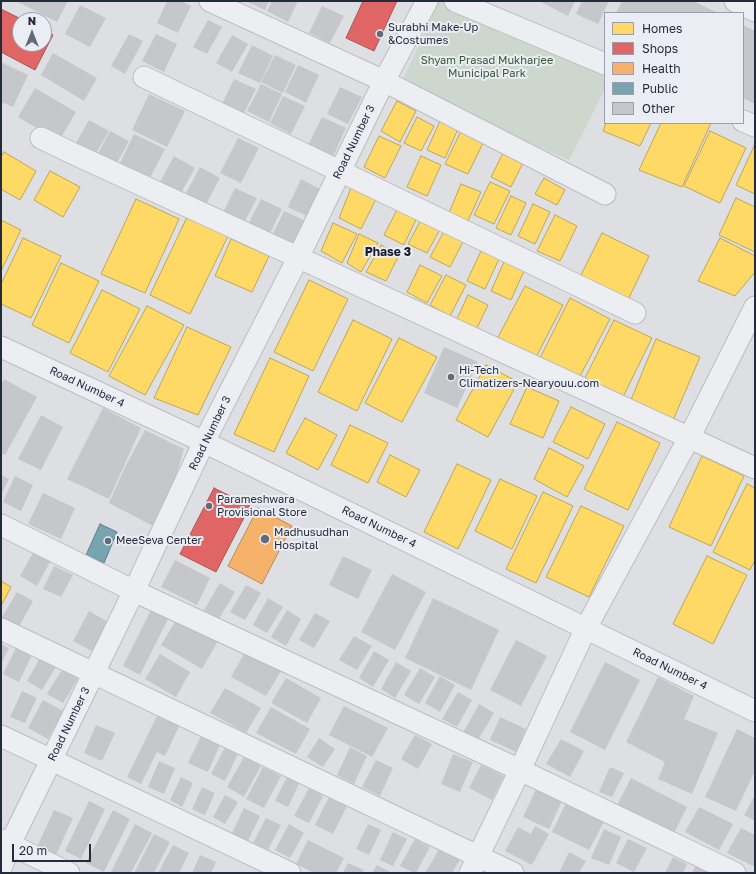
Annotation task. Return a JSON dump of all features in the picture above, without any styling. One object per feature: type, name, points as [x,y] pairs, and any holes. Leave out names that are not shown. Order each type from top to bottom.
[{"type":"street","points":[[210,1],[384,81],[605,194]]},
{"type":"street","name":"Road Number 3","points":[[1,868],[6,842],[51,760],[134,591],[204,442],[298,258],[384,81],[427,1]]},
{"type":"street","points":[[455,1],[604,64]]},
{"type":"street","points":[[735,1],[755,11]]},
{"type":"street","points":[[144,78],[635,313]]},
{"type":"street","points":[[744,121],[755,126]]},
{"type":"street","points":[[41,138],[755,468]]},
{"type":"street","points":[[474,864],[520,770],[586,628],[689,438],[755,307]]},
{"type":"street","name":"Road Number 4","points":[[1,347],[204,442],[755,710]]},
{"type":"street","points":[[1,525],[134,591],[520,770],[735,873]]},
{"type":"street","points":[[1,629],[94,673],[474,864],[513,873]]},
{"type":"street","points":[[1,736],[290,873]]},
{"type":"street","points":[[6,842],[69,873]]},
{"type":"green space","name":"Shyam Prasad Mukharjee Municipal Park","points":[[439,1],[468,1],[604,62],[604,91],[569,160],[400,86]]},
{"type":"building: Homes","points":[[397,101],[416,111],[400,142],[381,131]]},
{"type":"building: Homes","points":[[417,117],[434,126],[421,151],[404,143]]},
{"type":"building: Homes","points":[[440,121],[458,129],[445,158],[427,150]]},
{"type":"building: Homes","points":[[606,124],[651,124],[640,146],[603,131]]},
{"type":"building: Homes","points":[[661,124],[711,124],[682,187],[639,170]]},
{"type":"building: Homes","points":[[461,131],[484,141],[468,174],[445,164]]},
{"type":"building: Homes","points":[[710,131],[746,148],[720,203],[684,186]]},
{"type":"building: Homes","points":[[379,136],[401,146],[385,178],[364,167]]},
{"type":"building: Homes","points":[[755,144],[755,194],[736,185]]},
{"type":"building: Homes","points":[[504,151],[524,161],[511,187],[491,177]]},
{"type":"building: Homes","points":[[4,152],[36,171],[20,200],[1,189],[1,157]]},
{"type":"building: Homes","points":[[421,156],[441,165],[427,196],[407,187]]},
{"type":"building: Homes","points":[[50,171],[80,187],[63,217],[34,200]]},
{"type":"building: Homes","points":[[544,178],[565,190],[557,205],[535,194]]},
{"type":"building: Homes","points":[[490,182],[510,191],[494,224],[474,215]]},
{"type":"building: Homes","points":[[353,183],[378,195],[361,229],[339,218]]},
{"type":"building: Homes","points":[[461,184],[481,192],[468,221],[449,213]]},
{"type":"building: Homes","points":[[511,196],[526,203],[511,235],[496,228]]},
{"type":"building: Homes","points":[[736,198],[755,207],[755,252],[719,235]]},
{"type":"building: Homes","points":[[136,199],[179,219],[145,293],[101,274]]},
{"type":"building: Homes","points":[[400,204],[419,213],[404,245],[384,235]]},
{"type":"building: Homes","points":[[533,204],[550,212],[535,244],[518,236]]},
{"type":"building: Homes","points":[[189,213],[230,232],[190,314],[150,295]]},
{"type":"building: Homes","points":[[424,214],[443,224],[427,253],[408,244]]},
{"type":"building: Homes","points":[[555,215],[577,226],[560,261],[537,251]]},
{"type":"building: Homes","points":[[1,220],[21,230],[1,271]]},
{"type":"building: Homes","points":[[333,223],[357,234],[342,263],[321,251]]},
{"type":"building: Homes","points":[[447,226],[466,236],[450,267],[430,257]]},
{"type":"building: Homes","points":[[602,233],[649,256],[627,302],[579,279]]},
{"type":"building: Homes","points":[[359,234],[378,243],[361,272],[347,263]]},
{"type":"building: Homes","points":[[23,238],[61,256],[31,318],[1,304],[1,284]]},
{"type":"building: Homes","points":[[720,238],[755,256],[755,272],[735,296],[698,281]]},
{"type":"building: Homes","points":[[231,239],[269,256],[252,292],[215,276]]},
{"type":"building: Homes","points":[[381,245],[399,255],[386,281],[366,272]]},
{"type":"building: Homes","points":[[481,251],[499,259],[485,289],[467,281]]},
{"type":"building: Homes","points":[[508,253],[528,262],[511,300],[491,291]]},
{"type":"building: Homes","points":[[61,263],[99,281],[69,343],[32,325]]},
{"type":"building: Homes","points":[[420,265],[442,276],[427,303],[407,292]]},
{"type":"building: Homes","points":[[446,275],[466,285],[450,316],[430,305]]},
{"type":"building: Homes","points":[[309,280],[348,299],[313,371],[274,352]]},
{"type":"building: Homes","points":[[525,286],[563,305],[534,361],[496,341]]},
{"type":"building: Homes","points":[[102,290],[140,309],[108,372],[70,353]]},
{"type":"building: Homes","points":[[468,295],[488,305],[475,332],[455,323]]},
{"type":"building: Homes","points":[[570,298],[610,319],[578,380],[539,360]]},
{"type":"building: Homes","points":[[147,306],[184,325],[145,395],[109,376]]},
{"type":"building: Homes","points":[[353,320],[392,339],[357,411],[318,392]]},
{"type":"building: Homes","points":[[614,320],[652,338],[622,399],[584,380]]},
{"type":"building: Homes","points":[[187,327],[231,347],[198,415],[154,398]]},
{"type":"building: Homes","points":[[399,338],[437,357],[402,422],[365,403]]},
{"type":"building: Homes","points":[[656,339],[700,357],[671,425],[628,407]]},
{"type":"building: Homes","points":[[270,358],[309,376],[274,452],[234,434]]},
{"type":"building: Homes","points":[[486,365],[518,382],[488,437],[456,420]]},
{"type":"building: Homes","points":[[527,387],[559,401],[543,438],[510,424]]},
{"type":"building: Homes","points":[[571,407],[605,424],[588,459],[553,442]]},
{"type":"building: Homes","points":[[305,418],[337,435],[318,470],[286,453]]},
{"type":"building: Homes","points":[[617,422],[660,443],[628,510],[584,489]]},
{"type":"building: Homes","points":[[350,425],[388,443],[368,483],[331,465]]},
{"type":"building: Homes","points":[[549,448],[584,466],[567,497],[534,479]]},
{"type":"building: Homes","points":[[390,455],[420,470],[406,497],[377,482]]},
{"type":"building: Homes","points":[[702,456],[744,476],[711,546],[669,527]]},
{"type":"building: Homes","points":[[457,464],[491,480],[458,549],[424,532]]},
{"type":"building: Homes","points":[[500,479],[537,496],[512,549],[475,531]]},
{"type":"building: Homes","points":[[747,484],[755,488],[755,560],[750,570],[713,552]]},
{"type":"building: Homes","points":[[543,492],[573,506],[536,583],[506,569]]},
{"type":"building: Homes","points":[[581,506],[624,526],[589,597],[546,577]]},
{"type":"building: Homes","points":[[707,556],[747,575],[713,644],[673,624]]},
{"type":"building: Homes","points":[[1,581],[11,587],[1,606]]},
{"type":"building: Shops","points":[[363,1],[397,1],[374,51],[346,38]]},
{"type":"building: Shops","points":[[1,9],[12,14],[12,52],[44,52],[35,70],[1,52]]},
{"type":"building: Shops","points":[[214,488],[250,506],[216,572],[180,554]]},
{"type":"building: Health","points":[[258,508],[292,526],[262,584],[228,566]]},
{"type":"building: Public","points":[[100,524],[117,532],[104,563],[86,555]]},
{"type":"building: Other","points":[[16,1],[68,1],[57,22],[52,19],[52,12],[37,12]]},
{"type":"building: Other","points":[[167,1],[181,1],[191,6],[178,33],[157,23]]},
{"type":"building: Other","points":[[245,1],[269,1],[265,10]]},
{"type":"building: Other","points":[[272,1],[298,1],[288,22],[267,11]]},
{"type":"building: Other","points":[[539,1],[575,1],[568,16]]},
{"type":"building: Other","points":[[582,1],[609,1],[598,24],[576,14]]},
{"type":"building: Other","points":[[622,1],[693,1],[716,12],[616,12]]},
{"type":"building: Other","points":[[80,5],[106,18],[90,47],[65,34]]},
{"type":"building: Other","points":[[322,6],[344,16],[330,43],[309,33]]},
{"type":"building: Other","points":[[208,20],[222,27],[207,54],[193,47]]},
{"type":"building: Other","points":[[744,26],[755,31],[755,104],[744,98]]},
{"type":"building: Other","points":[[129,34],[143,41],[125,74],[111,66]]},
{"type":"building: Other","points":[[156,34],[177,44],[164,72],[142,61]]},
{"type":"building: Other","points":[[232,35],[248,44],[232,72],[216,63]]},
{"type":"building: Other","points":[[252,45],[273,56],[260,83],[238,73]]},
{"type":"building: Other","points":[[53,53],[97,78],[84,101],[41,75]]},
{"type":"building: Other","points":[[275,55],[296,65],[283,93],[261,82]]},
{"type":"building: Other","points":[[1,62],[28,75],[13,107],[1,102]]},
{"type":"building: Other","points":[[298,65],[319,75],[306,103],[285,92]]},
{"type":"building: Other","points":[[234,79],[256,89],[242,117],[221,106]]},
{"type":"building: Other","points":[[261,84],[282,94],[269,122],[247,111]]},
{"type":"building: Other","points":[[340,87],[362,97],[348,124],[327,114]]},
{"type":"building: Other","points":[[35,88],[76,112],[59,141],[18,117]]},
{"type":"building: Other","points":[[149,94],[185,111],[167,147],[132,130]]},
{"type":"building: Other","points":[[283,96],[305,106],[291,134],[270,123]]},
{"type":"building: Other","points":[[322,117],[346,128],[331,161],[306,149]]},
{"type":"building: Other","points":[[89,120],[109,131],[93,158],[73,148]]},
{"type":"building: Other","points":[[110,131],[129,141],[114,168],[95,159]]},
{"type":"building: Other","points":[[134,134],[165,149],[149,180],[119,165]]},
{"type":"building: Other","points":[[238,138],[259,148],[241,183],[220,173]]},
{"type":"building: Other","points":[[174,156],[195,168],[181,193],[160,182]]},
{"type":"building: Other","points":[[200,167],[220,178],[205,206],[185,195]]},
{"type":"building: Other","points":[[301,179],[322,190],[309,217],[288,207]]},
{"type":"building: Other","points":[[235,188],[257,198],[243,225],[222,215]]},
{"type":"building: Other","points":[[261,199],[282,209],[268,237],[247,226]]},
{"type":"building: Other","points":[[284,211],[306,221],[292,248],[271,238]]},
{"type":"building: Other","name":"Hi-Tech Climatizers-Nearyouu.com","points":[[444,347],[478,362],[457,408],[424,393]]},
{"type":"building: Other","points":[[4,379],[37,397],[5,455],[1,453],[1,385]]},
{"type":"building: Other","points":[[103,408],[141,428],[109,499],[67,479]]},
{"type":"building: Other","points":[[41,415],[63,427],[41,470],[18,459]]},
{"type":"building: Other","points":[[145,430],[184,449],[175,479],[153,526],[109,503],[125,467]]},
{"type":"building: Other","points":[[1,475],[9,479],[1,495]]},
{"type":"building: Other","points":[[15,476],[33,485],[21,511],[3,502]]},
{"type":"building: Other","points":[[43,493],[75,508],[61,539],[28,524]]},
{"type":"building: Other","points":[[34,551],[51,560],[37,586],[20,576]]},
{"type":"building: Other","points":[[343,556],[372,570],[358,599],[329,585]]},
{"type":"building: Other","points":[[175,560],[210,578],[197,605],[161,587]]},
{"type":"building: Other","points":[[54,566],[73,575],[61,597],[43,589]]},
{"type":"building: Other","points":[[392,574],[426,592],[395,650],[361,632]]},
{"type":"building: Other","points":[[220,583],[235,592],[219,619],[204,610]]},
{"type":"building: Other","points":[[246,585],[261,593],[245,620],[230,612]]},
{"type":"building: Other","points":[[17,592],[33,601],[18,628],[1,619]]},
{"type":"building: Other","points":[[268,598],[283,607],[267,633],[253,625]]},
{"type":"building: Other","points":[[433,598],[499,630],[471,690],[405,658]]},
{"type":"building: Other","points":[[151,610],[168,619],[140,675],[123,666]]},
{"type":"building: Other","points":[[287,610],[301,619],[286,646],[271,637]]},
{"type":"building: Other","points":[[89,611],[108,622],[92,651],[73,641]]},
{"type":"building: Other","points":[[315,613],[330,621],[314,648],[299,640]]},
{"type":"building: Other","points":[[178,617],[218,641],[202,669],[161,645]]},
{"type":"building: Other","points":[[354,636],[372,646],[357,670],[339,660]]},
{"type":"building: Other","points":[[516,640],[547,656],[521,706],[490,690]]},
{"type":"building: Other","points":[[1,644],[9,648],[1,664]]},
{"type":"building: Other","points":[[17,646],[33,653],[19,682],[3,674]]},
{"type":"building: Other","points":[[374,651],[389,660],[373,687],[359,678]]},
{"type":"building: Other","points":[[245,652],[281,671],[266,696],[231,677]]},
{"type":"building: Other","points":[[160,654],[190,672],[176,697],[145,679]]},
{"type":"building: Other","points":[[41,656],[57,665],[42,690],[27,681]]},
{"type":"building: Other","points":[[396,662],[411,671],[395,698],[381,689]]},
{"type":"building: Other","points":[[605,662],[640,680],[605,750],[570,732]]},
{"type":"building: Other","points":[[63,668],[79,677],[63,703],[47,694]]},
{"type":"building: Other","points":[[420,668],[435,677],[419,704],[404,695]]},
{"type":"building: Other","points":[[440,676],[455,685],[440,712],[425,703]]},
{"type":"building: Other","points":[[658,677],[694,696],[684,719],[718,733],[692,794],[658,779],[665,762],[626,742]]},
{"type":"building: Other","points":[[286,678],[321,698],[307,723],[271,703]]},
{"type":"building: Other","points":[[225,688],[261,708],[246,733],[210,713]]},
{"type":"building: Other","points":[[22,691],[37,698],[25,723],[10,717]]},
{"type":"building: Other","points":[[458,692],[472,700],[457,727],[442,719]]},
{"type":"building: Other","points":[[43,700],[63,711],[48,739],[28,728]]},
{"type":"building: Other","points":[[479,704],[494,713],[478,740],[464,731]]},
{"type":"building: Other","points":[[344,706],[388,728],[372,757],[329,735]]},
{"type":"building: Other","points":[[271,707],[310,729],[296,754],[256,733]]},
{"type":"building: Other","points":[[160,710],[182,720],[165,756],[157,752],[141,784],[127,777]]},
{"type":"building: Other","points":[[500,717],[526,729],[516,752],[490,740]]},
{"type":"building: Other","points":[[96,725],[115,733],[102,761],[84,753]]},
{"type":"building: Other","points":[[737,729],[755,738],[755,771],[736,811],[705,797]]},
{"type":"building: Other","points":[[415,735],[432,744],[418,769],[401,759]]},
{"type":"building: Other","points":[[201,736],[220,745],[208,772],[188,763]]},
{"type":"building: Other","points":[[319,738],[335,749],[323,767],[307,757]]},
{"type":"building: Other","points":[[561,739],[584,751],[570,777],[546,764]]},
{"type":"building: Other","points":[[225,747],[238,754],[225,781],[211,774]]},
{"type":"building: Other","points":[[350,747],[367,756],[354,784],[337,775]]},
{"type":"building: Other","points":[[453,754],[473,762],[460,792],[441,784]]},
{"type":"building: Other","points":[[244,757],[261,766],[244,797],[227,787]]},
{"type":"building: Other","points":[[376,760],[393,768],[380,796],[362,787]]},
{"type":"building: Other","points":[[159,761],[175,768],[164,794],[148,787]]},
{"type":"building: Other","points":[[481,765],[504,776],[492,800],[469,788]]},
{"type":"building: Other","points":[[263,767],[281,776],[264,808],[246,799]]},
{"type":"building: Other","points":[[610,767],[624,773],[612,797],[599,792]]},
{"type":"building: Other","points":[[290,771],[302,777],[288,807],[275,801]]},
{"type":"building: Other","points":[[181,777],[193,783],[182,807],[170,800]]},
{"type":"building: Other","points":[[631,778],[687,807],[672,837],[616,807]]},
{"type":"building: Other","points":[[202,787],[215,793],[205,815],[192,809]]},
{"type":"building: Other","points":[[309,788],[323,796],[309,823],[294,816]]},
{"type":"building: Other","points":[[536,789],[562,801],[549,829],[523,817]]},
{"type":"building: Other","points":[[225,795],[238,802],[225,824],[213,817]]},
{"type":"building: Other","points":[[755,795],[755,821],[744,815]]},
{"type":"building: Other","points":[[329,797],[347,806],[333,834],[315,825]]},
{"type":"building: Other","points":[[568,799],[606,818],[589,850],[552,832]]},
{"type":"building: Other","points":[[89,801],[105,809],[81,859],[65,851]]},
{"type":"building: Other","points":[[699,807],[733,824],[719,850],[685,832]]},
{"type":"building: Other","points":[[244,808],[260,816],[246,845],[230,837]]},
{"type":"building: Other","points":[[54,810],[73,818],[56,855],[37,847]]},
{"type":"building: Other","points":[[113,810],[130,819],[104,872],[86,863]]},
{"type":"building: Other","points":[[266,818],[281,825],[268,850],[253,843]]},
{"type":"building: Other","points":[[135,824],[152,833],[131,873],[113,873],[111,872]]},
{"type":"building: Other","points":[[289,824],[304,833],[290,858],[275,850]]},
{"type":"building: Other","points":[[368,824],[381,830],[369,855],[356,849]]},
{"type":"building: Other","points":[[535,826],[549,834],[532,865],[505,851],[518,827],[531,834]]},
{"type":"building: Other","points":[[741,828],[755,835],[755,867],[727,853]]},
{"type":"building: Other","points":[[604,829],[621,837],[609,865],[591,858]]},
{"type":"building: Other","points":[[393,832],[407,839],[393,866],[380,860]]},
{"type":"building: Other","points":[[154,834],[170,842],[154,873],[134,873]]},
{"type":"building: Other","points":[[415,839],[430,847],[416,873],[414,873],[400,866]]},
{"type":"building: Other","points":[[628,839],[647,848],[634,872],[616,863]]},
{"type":"building: Other","points":[[308,840],[344,858],[336,873],[314,873],[296,864]]},
{"type":"building: Other","points":[[173,845],[189,853],[179,873],[158,873]]},
{"type":"building: Other","points":[[440,848],[460,860],[452,873],[425,873]]},
{"type":"building: Other","points":[[569,852],[586,861],[579,873],[559,873]]},
{"type":"building: Other","points":[[200,855],[216,862],[211,873],[192,873]]},
{"type":"building: Other","points":[[673,857],[687,864],[683,873],[665,873]]},
{"type":"building: Other","points":[[348,863],[364,870],[362,873],[343,873]]},
{"type":"building: Other","points":[[697,863],[713,873],[692,873]]},
{"type":"building: Other","points":[[377,865],[392,873],[372,873]]},
{"type":"place","name":"Surabhi Make-Up &Costumes","points":[[380,34]]},
{"type":"place","name":"Hi-Tech Climatizers-Nearyouu.com","points":[[451,377]]},
{"type":"place","name":"Parameshwara Provisional Store","points":[[209,506]]},
{"type":"place","name":"Madhusudhan Hospital","points":[[265,539]]},
{"type":"place","name":"MeeSeva Center","points":[[108,541]]},
{"type":"district","name":"Phase 3","points":[[388,252]]}]
